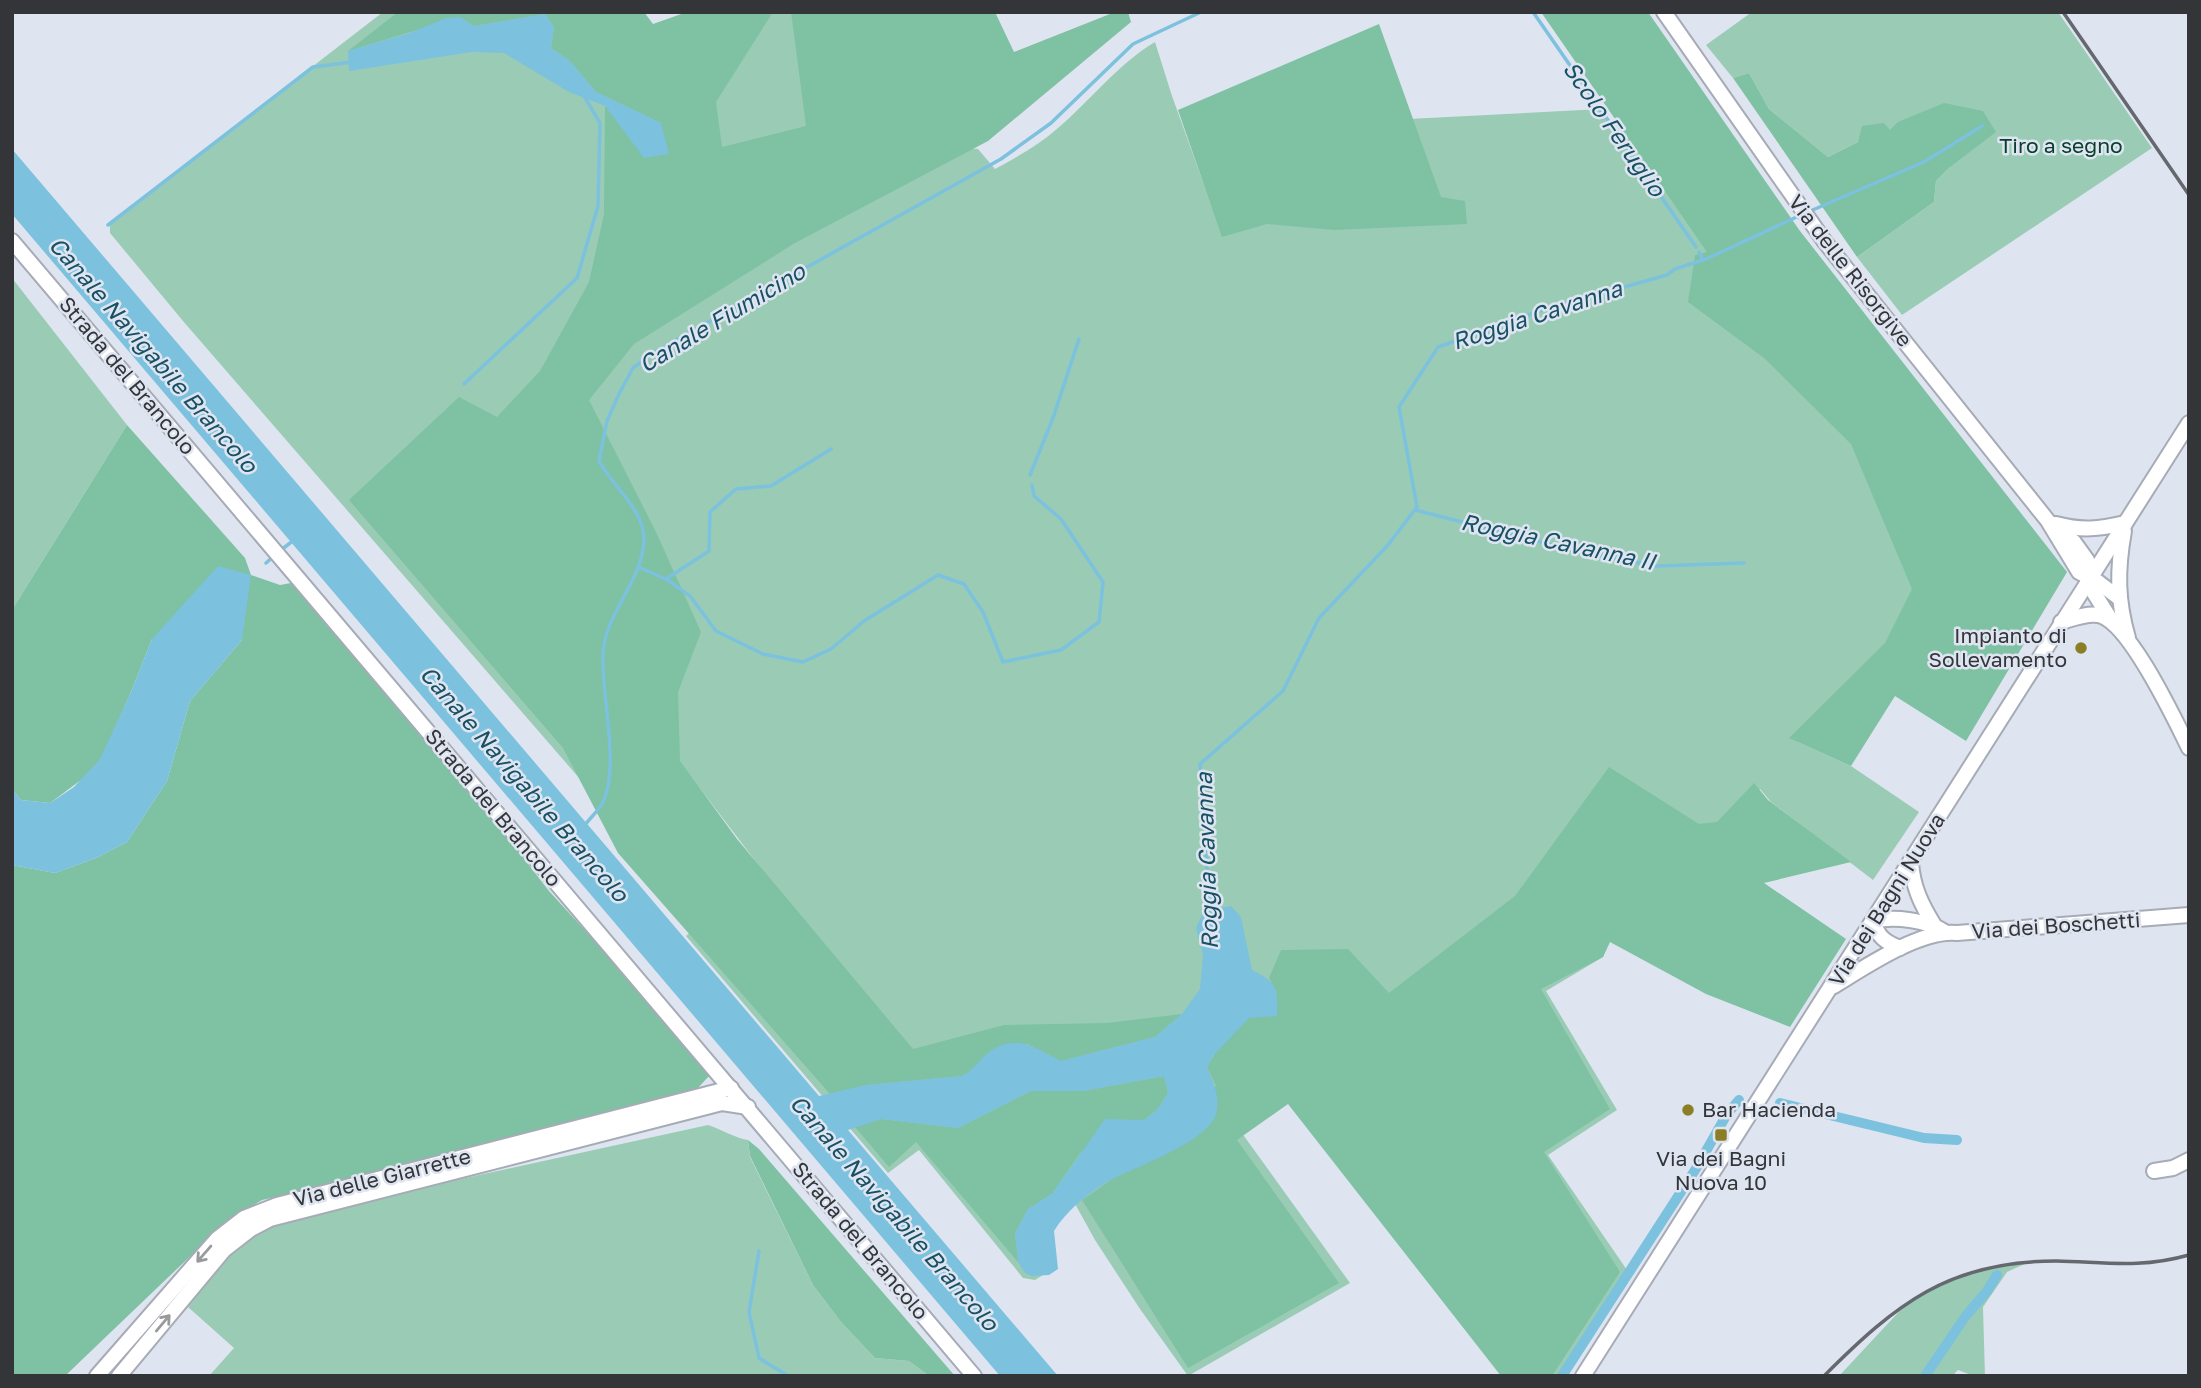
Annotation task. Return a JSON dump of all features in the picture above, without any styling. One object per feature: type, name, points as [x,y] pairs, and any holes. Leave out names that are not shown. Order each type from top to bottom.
[{"type":"street","name":"Via delle Risorgive","points":[[1664,12],[1825,242],[2048,521],[2074,542],[2087,559],[2094,593],[2112,622],[2129,640]]},
{"type":"street","name":"Strada del Brancolo","points":[[12,241],[974,1376]]},
{"type":"street","name":"Via dei Bagni Nuova","points":[[1583,1376],[2189,423]]},
{"type":"street","points":[[2048,521],[2077,530],[2125,523],[2120,551],[2119,598],[2129,640],[2165,699],[2189,748]]},
{"type":"street","points":[[2090,577],[2119,598]]},
{"type":"street","points":[[2061,622],[2099,615],[2112,622]]},
{"type":"street","points":[[1911,863],[1913,883],[1919,901],[1939,928]]},
{"type":"street","name":"Via dei Boschetti","points":[[1873,921],[1884,919],[1957,933],[2168,919],[2189,915]]},
{"type":"street","name":"Via dei Boschetti","points":[[2168,919],[2189,922]]},
{"type":"street","points":[[1873,921],[1876,932],[1882,939],[1900,948]]},
{"type":"street","name":"Via dei Boschetti","points":[[1830,989],[1939,928]]},
{"type":"street","points":[[718,1098],[721,1075]]},
{"type":"street","name":"Via delle Giarrette","points":[[97,1376],[217,1239],[244,1217],[277,1205],[718,1098],[740,1098]]},
{"type":"street","name":"Via delle Giarrette","points":[[119,1376],[224,1250],[251,1229],[270,1219],[718,1098],[740,1098]]},
{"type":"street","points":[[2154,1171],[2173,1168],[2189,1160]]},
{"type":"green space","points":[[383,12],[638,12],[651,32],[724,12],[990,12],[837,136],[978,149],[995,169],[1051,134],[1117,71],[1155,42],[1212,207],[1408,119],[1601,109],[1613,127],[1621,123],[1973,555],[1798,742],[1851,766],[1919,812],[1873,880],[1771,802],[1760,789],[1609,942],[1603,957],[1546,991],[1617,1110],[1548,1155],[1627,1270],[1559,1376],[1523,1376],[1297,1089],[1233,1125],[1244,1136],[1350,1283],[1188,1376],[1140,1309],[1074,1202],[1052,1216],[1043,1275],[1035,1280],[1023,1278],[919,1150],[888,1173],[686,936],[760,867],[679,761],[580,779],[110,233],[110,223]]},
{"type":"green space","points":[[398,12],[644,12],[653,24],[687,12],[773,12],[716,102],[722,147],[806,126],[791,12],[995,12],[1014,52],[1115,12],[1128,12],[1131,22],[988,141],[795,243],[634,344],[589,400],[656,532],[701,632],[678,692],[680,761],[737,839],[913,1049],[1004,1025],[1107,1023],[1182,1014],[1155,1037],[1061,1061],[1027,1044],[986,1055],[973,1070],[962,1076],[866,1085],[830,1094],[618,853],[563,748],[349,500],[459,397],[497,417],[540,371],[589,282],[604,214],[605,106],[622,125],[661,123],[596,92],[570,61],[551,48],[554,27],[545,14],[474,26],[460,17],[348,51]]},
{"type":"green space","points":[[1541,12],[1648,12],[1800,231],[2067,572],[1966,741],[1895,696],[1851,766],[1789,738],[1885,643],[1912,589],[1851,444],[1764,358],[1688,302],[1695,255],[1707,252]]},
{"type":"green space","name":"Tiro a segno","points":[[1752,12],[2058,12],[2152,148],[1902,315],[1857,257],[1934,202],[1936,181],[1950,167],[1889,130],[1828,157],[1769,109],[1749,73],[1733,78],[1706,45]]},
{"type":"green space","points":[[1379,24],[1441,197],[1465,201],[1467,224],[1334,230],[1267,224],[1222,237],[1178,110]]},
{"type":"green space","points":[[1749,73],[1769,109],[1828,157],[1858,142],[1862,126],[1884,123],[1890,130],[1898,122],[1944,103],[1983,111],[1996,132],[1936,181],[1934,202],[1857,257],[1733,78]]},
{"type":"green space","points":[[12,278],[127,425],[12,610]]},
{"type":"green space","points":[[127,425],[245,558],[251,575],[280,585],[291,583],[494,820],[549,891],[622,971],[710,1075],[696,1090],[322,1187],[262,1200],[227,1221],[65,1376],[12,1376],[12,865],[55,873],[96,858],[127,842],[167,781],[190,701],[242,640],[152,639],[101,759],[81,780],[50,803],[21,800],[12,789],[12,610]]},
{"type":"green space","points":[[1609,767],[1699,824],[1717,822],[1754,783],[1768,800],[1851,862],[1764,883],[1846,939],[1790,1027],[1706,994],[1610,942],[1603,957],[1541,989],[1610,1109],[1544,1152],[1620,1272],[1552,1376],[1501,1376],[1288,1104],[1237,1140],[1339,1283],[1188,1368],[1082,1200],[1108,1182],[1216,1086],[1207,1067],[1229,1037],[1277,994],[1269,978],[1281,950],[1348,949],[1389,993],[1515,896]]},
{"type":"green space","points":[[1164,1076],[1168,1093],[1158,1109],[1144,1120],[1081,1152],[1052,1194],[1028,1209],[1015,1233],[1018,1262],[916,1142],[889,1167],[855,1127],[881,1119],[958,1128],[1031,1091],[1083,1091]]},
{"type":"green space","points":[[708,1125],[748,1140],[750,1157],[813,1285],[841,1322],[875,1358],[909,1361],[929,1376],[209,1376],[234,1348],[188,1307],[229,1256],[256,1233],[275,1225],[379,1197]]},
{"type":"green space","points":[[748,1140],[759,1149],[955,1376],[929,1376],[909,1361],[875,1358],[841,1322],[813,1285],[750,1156]]},
{"type":"green space","points":[[2029,1262],[2007,1272],[1983,1307],[1985,1376],[1974,1376],[1958,1370],[1952,1376],[1839,1376],[1909,1301],[1965,1273],[2004,1264]]},
{"type":"water","points":[[545,14],[554,27],[551,48],[570,61],[596,92],[661,123],[669,154],[644,158],[605,106],[569,92],[504,53],[472,52],[349,71],[348,51],[410,33],[446,18],[460,17],[474,26]]},
{"type":"water","name":"Canale Navigabile Brancolo","points":[[12,149],[819,1096],[866,1085],[962,1076],[988,1053],[1007,1044],[1025,1044],[1061,1061],[1155,1037],[1182,1014],[1200,989],[1203,955],[1196,928],[1204,911],[1231,906],[1241,917],[1252,970],[1267,978],[1274,987],[1277,1016],[1249,1018],[1213,1056],[1207,1067],[1216,1090],[1216,1114],[1200,1134],[1169,1153],[1109,1181],[1065,1216],[1054,1231],[1058,1269],[1049,1275],[1032,1276],[1025,1273],[1018,1262],[1015,1233],[1028,1209],[1052,1194],[1105,1119],[1144,1120],[1158,1109],[1168,1093],[1164,1076],[1083,1091],[1031,1091],[958,1128],[881,1119],[848,1130],[1058,1376],[1000,1376],[12,214]]},
{"type":"water","points":[[218,566],[251,575],[242,640],[190,701],[167,781],[127,842],[96,858],[55,873],[12,865],[12,789],[21,800],[50,803],[74,787],[100,759],[152,639]]},
{"type":"waterway","name":"Canale Fiumicino","points":[[585,825],[602,804],[610,771],[603,672],[605,640],[637,569],[644,539],[639,518],[599,461],[607,421],[633,368],[653,353],[1001,159],[1051,123],[1133,44],[1201,12]]},
{"type":"waterway","name":"Scolo Feruglio","points":[[1533,12],[1696,247]]},
{"type":"waterway","points":[[108,225],[313,67],[352,62]]},
{"type":"waterway","points":[[464,384],[577,278],[598,206],[600,123],[584,96]]},
{"type":"waterway","points":[[1808,212],[1924,162],[1982,126]]},
{"type":"waterway","points":[[1704,260],[1801,215]]},
{"type":"waterway","name":"Roggia Cavanna","points":[[1210,914],[1200,764],[1283,691],[1319,618],[1388,545],[1417,507],[1399,407],[1438,347],[1542,310],[1667,275],[1675,269],[1703,260],[1699,252]]},
{"type":"waterway","points":[[1030,475],[1053,418],[1079,339]]},
{"type":"waterway","points":[[666,579],[709,551],[710,512],[736,489],[771,486],[831,449]]},
{"type":"waterway","points":[[638,567],[666,579],[690,596],[716,631],[763,654],[803,662],[831,649],[864,621],[938,575],[964,584],[983,612],[1003,662],[1061,650],[1099,622],[1103,582],[1061,519],[1034,496],[1032,485]]},
{"type":"waterway","name":"Roggia Cavanna II","points":[[1415,510],[1580,552],[1657,566],[1744,563]]},
{"type":"waterway","points":[[281,550],[294,540]]},
{"type":"waterway","points":[[266,563],[275,555]]},
{"type":"waterway","points":[[1562,1376],[1697,1167],[1727,1114],[1739,1100]]},
{"type":"waterway","points":[[1780,1103],[1924,1138],[1957,1140]]},
{"type":"waterway","points":[[759,1251],[749,1312],[759,1358],[788,1376]]},
{"type":"waterway","points":[[1925,1376],[1997,1275]]},
{"type":"railway","points":[[2063,12],[2189,195]]},
{"type":"railway","points":[[1824,1376],[1850,1350],[1901,1308],[1955,1278],[2018,1263],[2138,1263],[2189,1255]]},
{"type":"place","name":"Impianto di Sollevamento","points":[[2081,648]]},
{"type":"place","name":"Bar Hacienda","points":[[1688,1110]]},
{"type":"place","name":"Via dei Bagni Nuova 10","points":[[1721,1135]]}]
